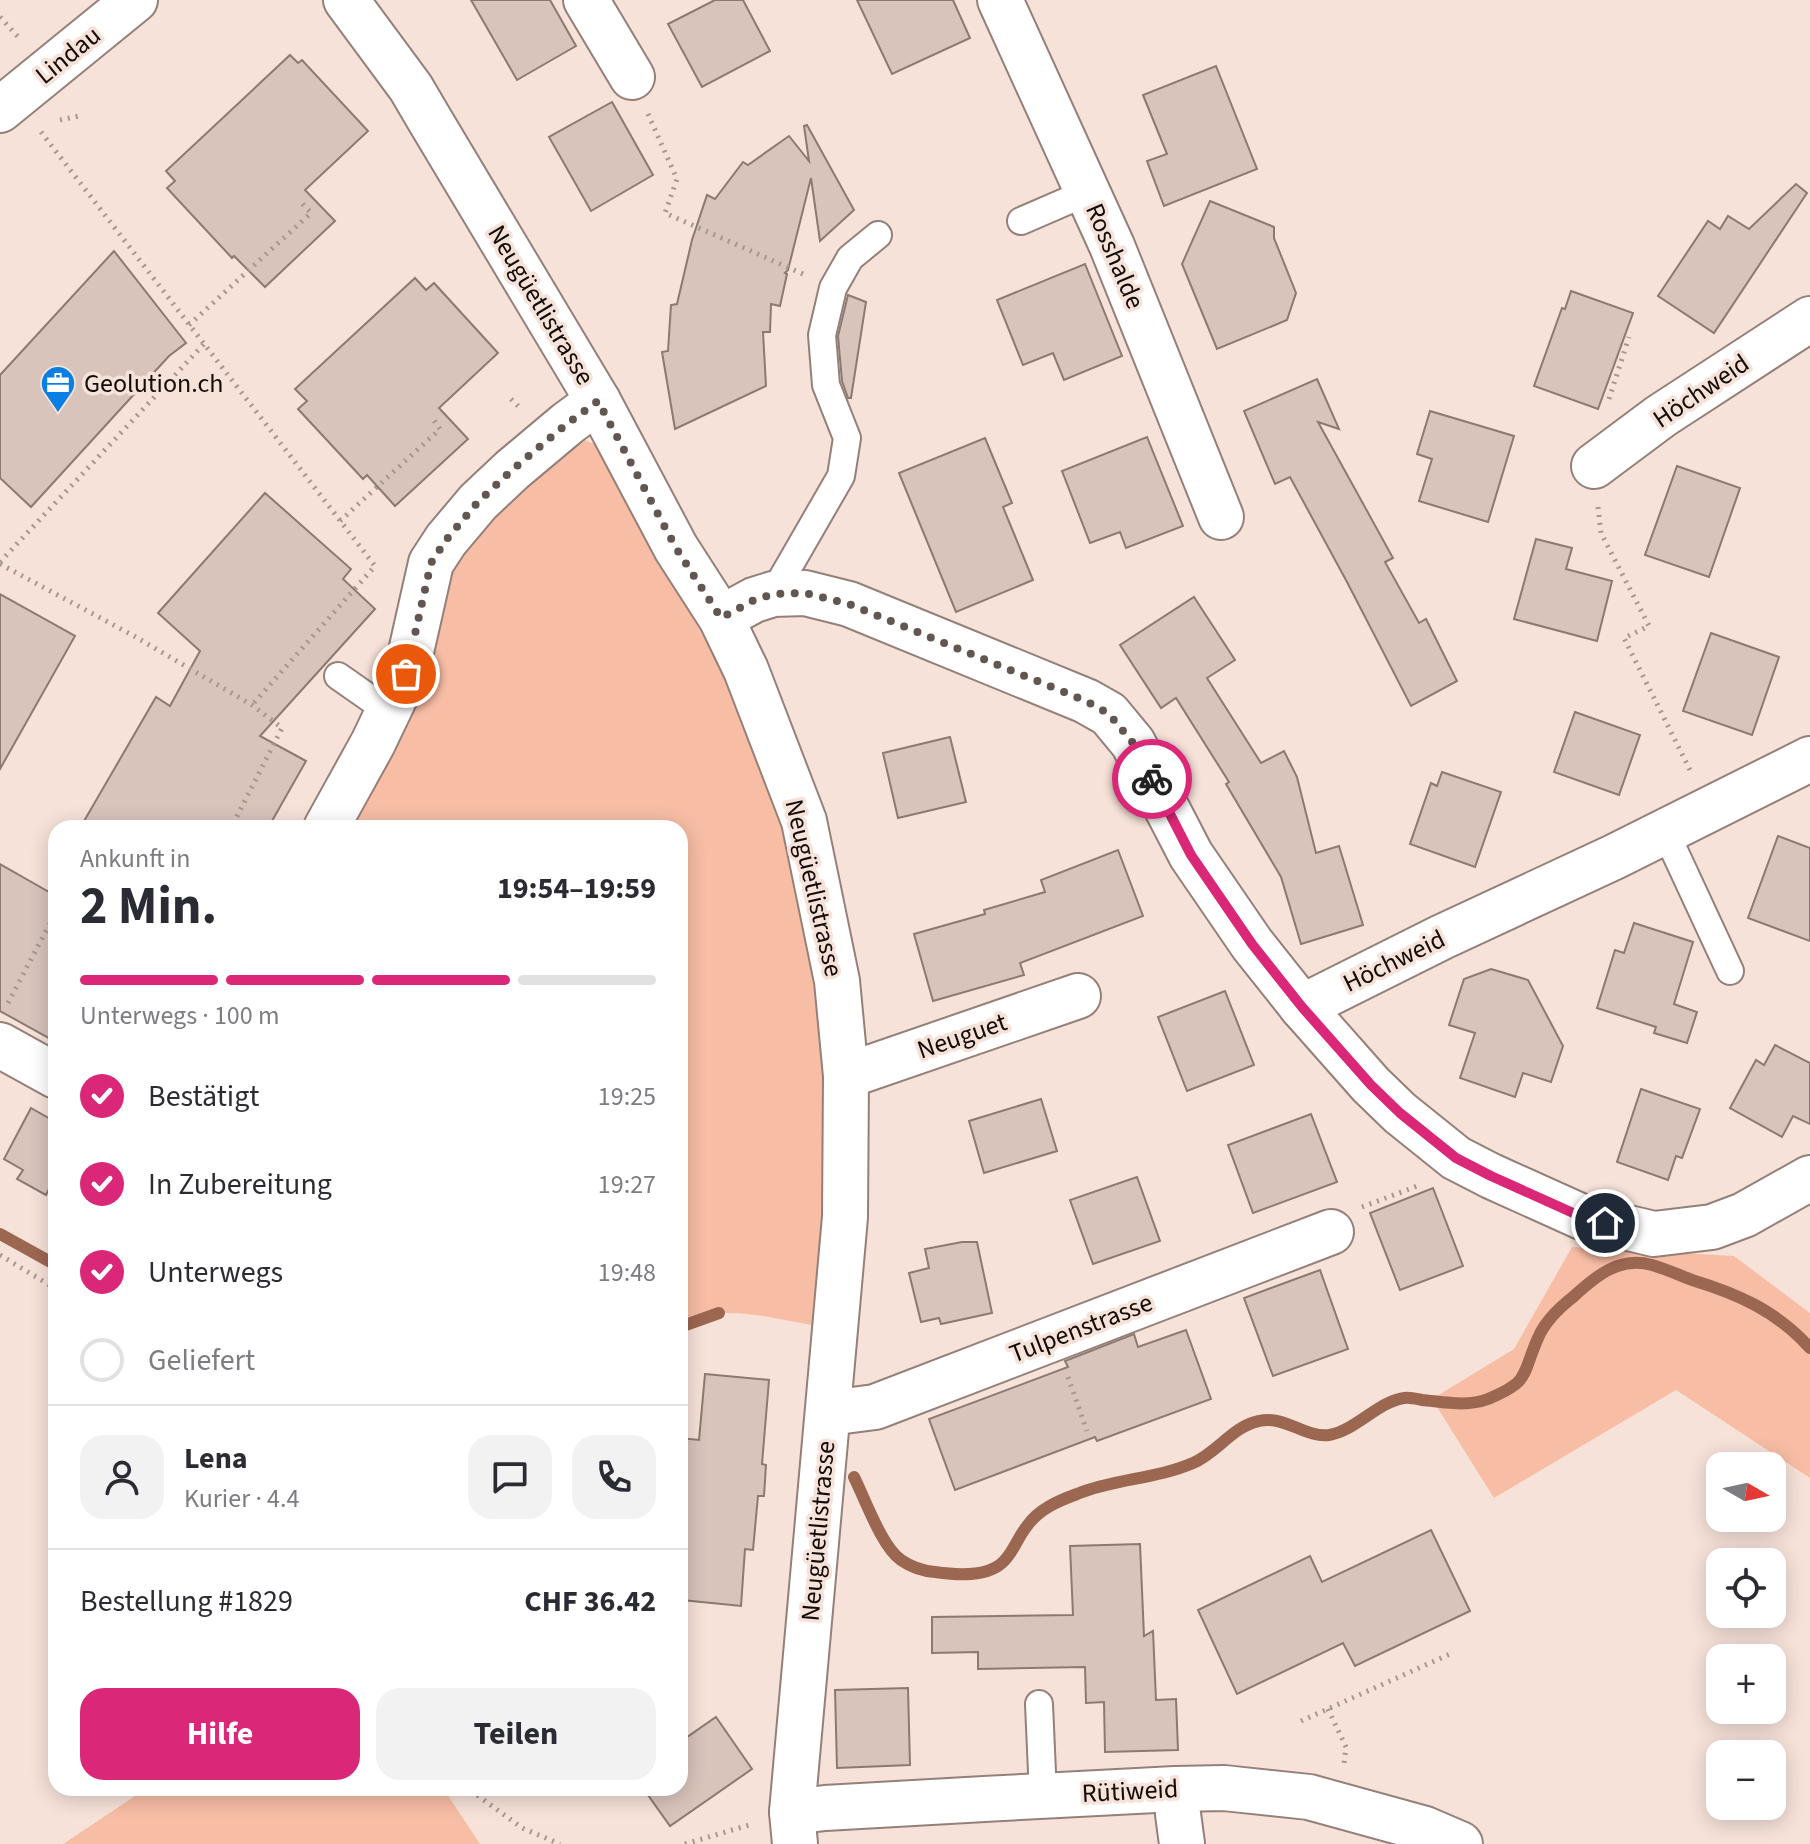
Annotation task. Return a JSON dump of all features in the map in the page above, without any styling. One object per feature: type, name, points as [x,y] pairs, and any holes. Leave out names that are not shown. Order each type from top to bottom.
[{"type":"street","name":"Lindau","points":[[18,117],[135,0]]},
{"type":"street","name":"Neugüetlistrasse","points":[[346,0],[411,88],[598,401],[676,548],[721,618],[746,670],[804,821],[837,981],[846,1076],[845,1217],[794,1828]]},
{"type":"street","points":[[586,0],[632,77]]},
{"type":"street","name":"Rosshalde","points":[[1000,0],[1112,246],[1221,517]]},
{"type":"street","name":"Höchweid","points":[[1594,466],[1661,416],[1810,319]]},
{"type":"street","points":[[330,820],[373,743],[406,674],[431,563],[478,502],[512,470],[598,401]]},
{"type":"street","points":[[721,618],[754,600],[773,594],[805,593],[849,604],[1086,701],[1109,714],[1133,743],[1191,855],[1252,944],[1302,1007],[1400,1113],[1469,1165],[1582,1217],[1654,1234],[1712,1227],[1744,1215],[1810,1178]]},
{"type":"street","name":"Höchweid","points":[[1302,1007],[1810,759]]},
{"type":"street","name":"Neuguet","points":[[846,1076],[1078,996]]},
{"type":"street","points":[[4,1025],[48,1068]]},
{"type":"street","name":"Tulpenstrasse","points":[[829,1413],[875,1407],[1331,1232]]},
{"type":"street","name":"Rütiweid","points":[[794,1828],[825,1808],[1224,1788],[1309,1797],[1425,1829],[1460,1844]]},
{"type":"lane","points":[[1021,221],[1088,192]]},
{"type":"lane","points":[[773,594],[841,476],[847,438],[826,385],[822,335],[833,288],[850,258],[878,235]]},
{"type":"lane","points":[[338,676],[388,711]]},
{"type":"lane","points":[[1665,831],[1730,971]]},
{"type":"lane","points":[[1039,1704],[1043,1795]]},
{"type":"path","points":[[0,17],[14,33]]},
{"type":"path","points":[[632,77],[677,179],[665,213],[833,288]]},
{"type":"path","points":[[18,117],[189,325],[375,566],[252,705]]},
{"type":"path","points":[[189,325],[311,213],[299,200]]},
{"type":"path","points":[[204,344],[0,563],[252,705],[282,728],[235,820]]},
{"type":"path","points":[[340,521],[440,429],[433,419]]},
{"type":"path","points":[[1594,466],[1601,533],[1649,626],[1624,638],[1710,809]]},
{"type":"path","points":[[4,1025],[48,929]]},
{"type":"path","points":[[1331,1232],[1327,1221],[1469,1165]]},
{"type":"path","points":[[0,1255],[48,1284]]},
{"type":"path","points":[[1054,1339],[1087,1431]]},
{"type":"path","points":[[1301,1721],[1450,1654]]},
{"type":"path","points":[[1328,1709],[1346,1747],[1337,1804]]},
{"type":"path","points":[[478,1796],[522,1828],[560,1844]]},
{"type":"path","points":[[685,1844],[794,1828]]},
{"type":"shaded area","points":[[580,438],[594,444],[686,604],[731,690],[780,819],[796,875],[821,1006],[826,1078],[827,1182],[817,1326],[729,1313],[688,1321],[688,820],[343,820],[445,580],[494,509]]},
{"type":"shaded area","points":[[1572,1247],[1734,1256],[1810,1313],[1810,1478],[1786,1462],[1786,1452],[1770,1452],[1676,1390],[1494,1498],[1432,1399],[1514,1349]]},
{"type":"shaded area","points":[[135,1796],[448,1796],[480,1844],[63,1844]]},
{"type":"building","points":[[471,0],[550,0],[576,46],[517,80]]},
{"type":"building","points":[[715,0],[743,0],[770,51],[702,87],[668,24]]},
{"type":"building","points":[[857,0],[953,0],[970,38],[892,74]]},
{"type":"building","points":[[290,55],[298,63],[302,60],[368,131],[305,190],[335,221],[265,287],[234,256],[232,258],[167,188],[175,181],[166,171]]},
{"type":"building","points":[[1216,66],[1257,169],[1164,206],[1147,161],[1167,154],[1143,95]]},
{"type":"building","points":[[612,102],[653,175],[591,211],[549,137]]},
{"type":"building","points":[[807,125],[854,210],[820,241],[811,178],[785,273],[780,306],[771,304],[770,332],[763,332],[766,386],[675,429],[662,352],[668,351],[671,305],[677,304],[692,240],[707,195],[715,199],[743,162],[748,165],[789,136],[809,161],[804,126]]},
{"type":"building","points":[[1796,184],[1807,193],[1714,333],[1658,296],[1708,221],[1720,229],[1728,216],[1749,229]]},
{"type":"building","points":[[1210,201],[1274,227],[1274,238],[1296,293],[1287,320],[1217,349],[1182,264]]},
{"type":"building","points":[[114,251],[186,343],[169,356],[31,507],[0,478],[0,375]]},
{"type":"building","points":[[1085,264],[1122,356],[1064,380],[1053,353],[1023,365],[997,300]]},
{"type":"building","points":[[415,278],[426,290],[434,283],[498,353],[439,408],[468,439],[395,506],[367,475],[363,479],[298,409],[307,401],[295,389]]},
{"type":"building","points":[[1571,291],[1633,313],[1598,409],[1534,386]]},
{"type":"building","points":[[848,295],[866,302],[851,398],[848,398],[842,381],[838,336]]},
{"type":"building","points":[[1317,379],[1339,429],[1318,422],[1393,558],[1385,562],[1419,623],[1426,619],[1457,681],[1411,706],[1290,477],[1275,484],[1244,411]]},
{"type":"building","points":[[1430,411],[1514,436],[1488,522],[1419,501],[1432,459],[1417,454]]},
{"type":"building","points":[[1147,437],[1183,526],[1126,548],[1120,532],[1090,543],[1062,471]]},
{"type":"building","points":[[985,438],[1012,503],[1003,507],[1033,580],[956,612],[899,473]]},
{"type":"building","points":[[1677,466],[1740,488],[1709,577],[1645,555]]},
{"type":"building","points":[[265,493],[351,569],[343,579],[375,609],[260,736],[306,761],[273,820],[85,820],[156,697],[170,706],[200,651],[158,613]]},
{"type":"building","points":[[1536,539],[1572,548],[1566,569],[1612,581],[1597,641],[1514,619]]},
{"type":"building","points":[[0,594],[75,636],[0,769]]},
{"type":"building","points":[[1194,597],[1235,660],[1207,678],[1261,763],[1284,751],[1297,777],[1316,853],[1339,846],[1363,925],[1301,944],[1281,877],[1226,784],[1229,782],[1176,698],[1161,708],[1120,645]]},
{"type":"building","points":[[1711,633],[1779,657],[1752,735],[1683,711]]},
{"type":"building","points":[[1575,712],[1640,735],[1619,795],[1554,772]]},
{"type":"building","points":[[950,737],[966,802],[898,818],[883,753]]},
{"type":"building","points":[[1442,772],[1501,792],[1475,867],[1410,844],[1431,783],[1437,786]]},
{"type":"building","points":[[1778,836],[1810,848],[1810,941],[1748,918]]},
{"type":"building","points":[[1118,850],[1143,916],[1020,963],[1024,975],[933,1001],[914,934],[985,914],[984,910],[1045,892],[1041,880]]},
{"type":"building","points":[[0,864],[48,891],[48,1038],[0,1011]]},
{"type":"building","points":[[1634,923],[1693,942],[1674,1004],[1697,1012],[1687,1043],[1654,1033],[1656,1027],[1597,1008],[1615,950],[1624,953]]},
{"type":"building","points":[[1491,969],[1528,980],[1563,1046],[1551,1082],[1523,1073],[1515,1097],[1460,1078],[1475,1033],[1449,1025],[1464,979]]},
{"type":"building","points":[[1225,991],[1254,1065],[1187,1091],[1158,1017]]},
{"type":"building","points":[[1775,1045],[1810,1063],[1810,1124],[1793,1116],[1782,1137],[1730,1108],[1756,1060],[1764,1065]]},
{"type":"building","points":[[1641,1089],[1700,1109],[1682,1158],[1676,1156],[1668,1180],[1617,1162]]},
{"type":"building","points":[[1041,1099],[1057,1151],[984,1173],[969,1121]]},
{"type":"building","points":[[31,1108],[48,1118],[46,1195],[17,1179],[23,1170],[4,1159]]},
{"type":"building","points":[[1311,1114],[1337,1182],[1253,1213],[1228,1145]]},
{"type":"building","points":[[1137,1177],[1160,1241],[1093,1264],[1070,1200]]},
{"type":"building","points":[[1433,1188],[1463,1266],[1400,1290],[1370,1213]]},
{"type":"building","points":[[977,1242],[992,1313],[941,1324],[939,1318],[921,1322],[909,1273],[929,1268],[925,1249]]},
{"type":"building","points":[[1320,1270],[1348,1349],[1273,1376],[1244,1298]]},
{"type":"building","points":[[1186,1330],[1211,1399],[1097,1441],[1095,1437],[955,1490],[929,1419],[1068,1367],[1065,1361],[1134,1334],[1138,1347]]},
{"type":"building","points":[[705,1374],[769,1380],[762,1464],[766,1465],[764,1496],[758,1496],[753,1550],[745,1549],[741,1606],[688,1601],[688,1439],[699,1440]]},
{"type":"building","points":[[1431,1530],[1470,1611],[1355,1666],[1343,1643],[1237,1694],[1198,1610],[1310,1556],[1322,1582]]},
{"type":"building","points":[[1140,1544],[1144,1636],[1153,1631],[1156,1700],[1176,1699],[1178,1750],[1105,1752],[1104,1702],[1086,1703],[1085,1667],[978,1669],[978,1652],[932,1653],[932,1617],[1073,1615],[1070,1546]]},
{"type":"building","points":[[908,1688],[910,1765],[837,1768],[835,1690]]},
{"type":"building","points":[[716,1717],[752,1769],[670,1826],[649,1796],[688,1796],[688,1736]]},
{"type":"waterway","points":[[0,1234],[48,1261]]},
{"type":"waterway","points":[[854,1477],[887,1545],[901,1560],[926,1571],[981,1573],[1004,1561],[1032,1520],[1049,1506],[1091,1489],[1193,1463],[1250,1424],[1278,1421],[1312,1433],[1329,1435],[1348,1428],[1395,1400],[1411,1398],[1464,1403],[1502,1393],[1523,1376],[1541,1332],[1553,1315],[1590,1282],[1609,1270],[1629,1263],[1652,1265],[1756,1305],[1784,1324],[1810,1348]]},
{"type":"waterway","points":[[688,1324],[719,1313]]},
{"type":"way so far","points":[[406,674],[431,563],[446,540],[478,502],[512,470],[598,401],[676,548],[721,618],[754,600],[773,594],[805,593],[849,604],[1086,701],[1109,714],[1133,743],[1152,779]]},
{"type":"place","name":"Geolution.ch","points":[[58,414]]},
{"type":"route","points":[[1152,779],[1191,855],[1252,944],[1302,1007],[1371,1085],[1456,1158],[1582,1217],[1605,1223]]}]
